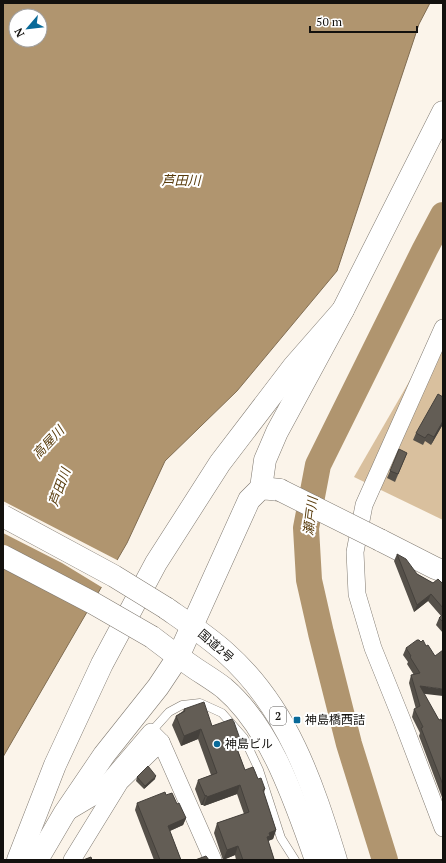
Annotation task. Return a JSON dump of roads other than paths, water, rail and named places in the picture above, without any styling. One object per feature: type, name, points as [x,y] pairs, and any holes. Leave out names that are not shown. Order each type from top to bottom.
[{"type":"main road","points":[[270,489],[265,460],[277,432],[343,310],[443,112]]},
{"type":"main road","points":[[18,860],[55,765],[102,664],[156,563],[220,463],[294,366],[343,310]]},
{"type":"main road","points":[[281,384],[286,394],[285,416]]},
{"type":"main road","points":[[270,489],[380,540],[435,568],[443,570]]},
{"type":"main road","points":[[34,860],[40,855],[64,814],[104,755],[158,687],[178,657],[249,500],[270,489]]},
{"type":"main road","name":"国道2号","points":[[3,516],[107,572],[166,608],[193,626],[225,652],[249,676],[269,702],[288,731],[311,783],[336,860]]},
{"type":"main road","name":"2","points":[[3,556],[93,603],[152,637],[178,657],[224,688],[244,709],[262,735],[298,811],[316,860]]},
{"type":"street","points":[[443,328],[364,505],[355,552],[357,594],[372,648],[402,720],[443,828]]},
{"type":"street","points":[[64,814],[98,794],[156,737]]},
{"type":"street","points":[[72,860],[120,782],[156,737]]},
{"type":"street","points":[[156,737],[213,860]]},
{"type":"lane","points":[[156,737],[169,712],[182,705],[200,703],[222,713],[244,738],[259,770],[281,838],[295,860]]},
{"type":"water","name":"芦田川","points":[[3,3],[430,3],[419,24],[337,271],[237,391],[165,461],[127,543],[3,757]]},
{"type":"waterway","name":"瀬戸川","points":[[385,860],[349,744],[321,633],[309,580],[306,528],[318,465],[443,215]]},
{"type":"place","name":"神島橋西詰","points":[[297,720]]},
{"type":"place","name":"神島ビル","points":[[217,744]]},
{"type":"water label","name":"高屋川","points":[[48,442]]}]
